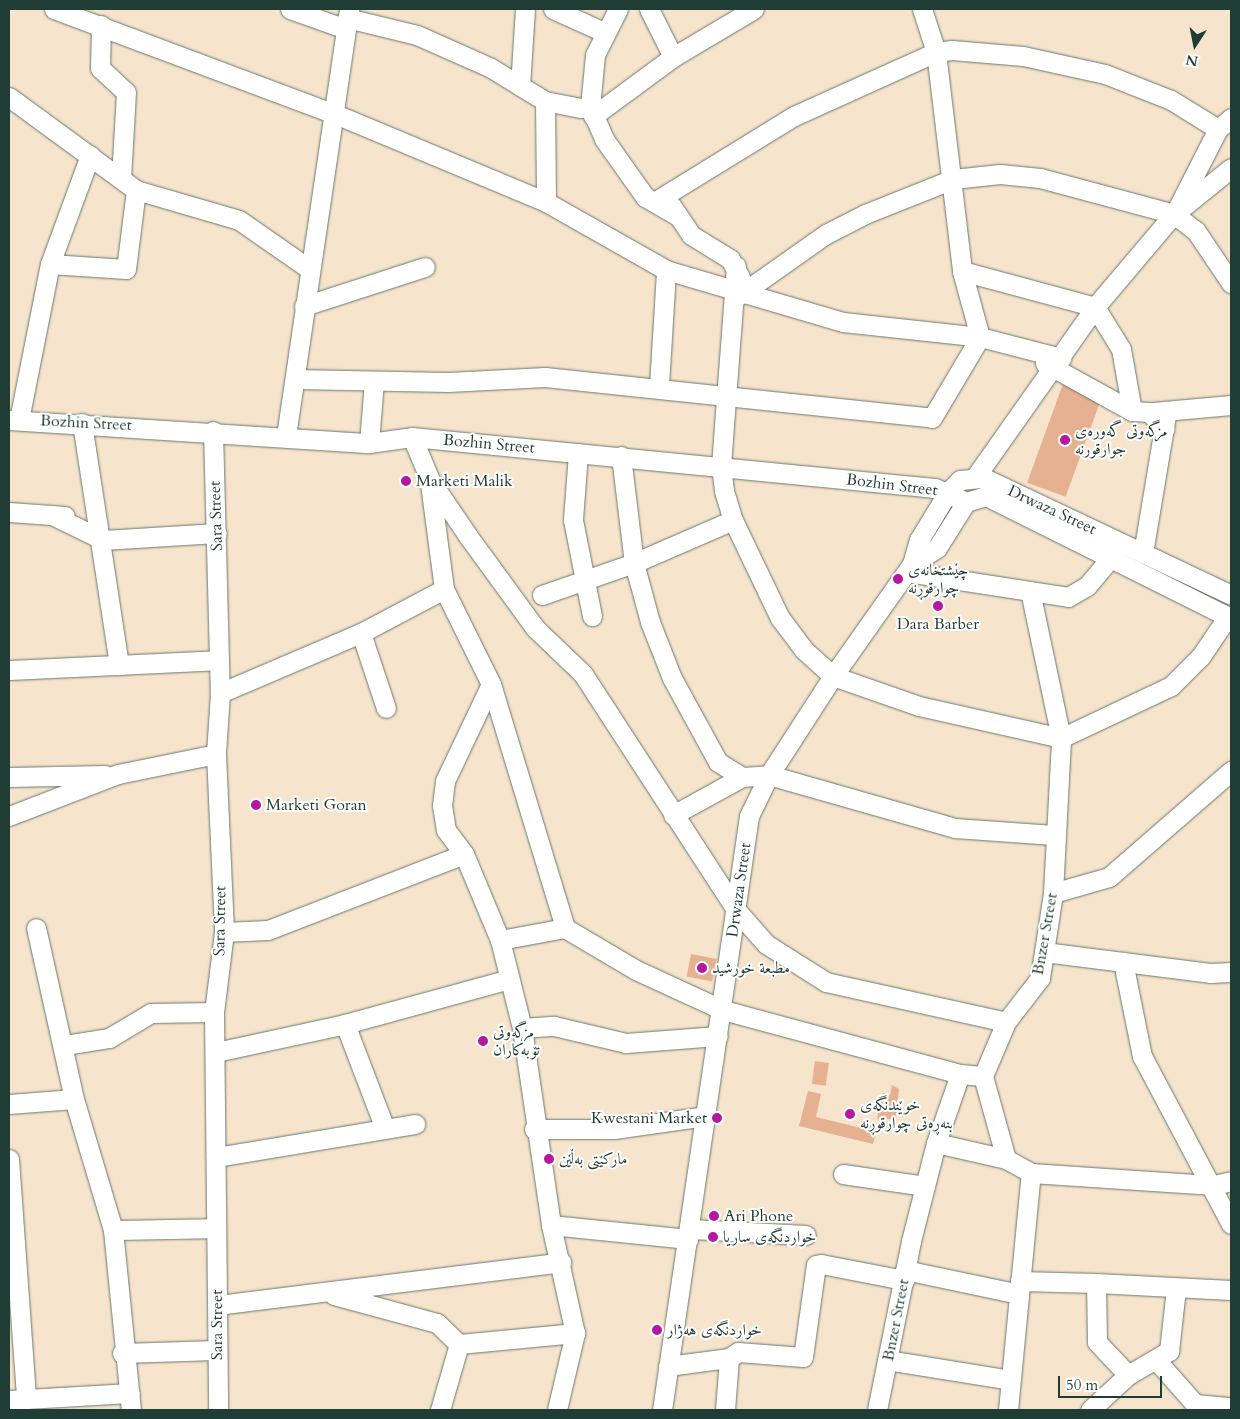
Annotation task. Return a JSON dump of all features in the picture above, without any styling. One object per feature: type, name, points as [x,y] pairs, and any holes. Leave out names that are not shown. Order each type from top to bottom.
[{"type":"street","points":[[54,9],[335,114],[546,202],[666,270],[738,293],[843,322],[980,337],[1014,346],[1058,363],[1105,396],[1153,416],[1231,405]]},
{"type":"street","points":[[290,9],[347,19],[417,35],[520,86],[545,107],[588,110],[611,103],[673,57],[754,9]]},
{"type":"street","points":[[520,86],[525,9]]},
{"type":"street","points":[[553,9],[604,32]]},
{"type":"street","points":[[618,9],[604,32],[592,70],[588,110],[645,197],[660,199],[678,216],[696,239],[736,266],[738,293],[721,466],[733,520],[780,618],[804,650],[832,676],[919,706],[1061,738],[1171,686],[1201,656],[1229,617]]},
{"type":"street","points":[[648,9],[673,57]]},
{"type":"street","points":[[294,379],[374,381],[546,377],[659,386],[932,418],[980,337],[962,271],[953,179],[936,52],[922,9]]},
{"type":"street","points":[[286,436],[308,268],[335,114],[347,19]]},
{"type":"street","points":[[50,264],[126,269],[129,185],[126,92],[100,68],[101,26]]},
{"type":"street","points":[[660,199],[794,116],[936,52],[998,52],[1105,74],[1225,123],[1174,214]]},
{"type":"street","points":[[9,97],[129,185],[238,220],[308,268]]},
{"type":"street","points":[[545,107],[546,202]]},
{"type":"street","points":[[14,420],[50,264],[90,155]]},
{"type":"street","points":[[976,476],[1058,363],[1095,307],[1174,214],[1231,168]]},
{"type":"street","points":[[738,293],[841,225],[953,179],[1025,176],[1174,214],[1200,235],[1231,283]]},
{"type":"street","points":[[304,306],[425,267]]},
{"type":"street","points":[[659,386],[666,270]]},
{"type":"street","points":[[962,271],[1095,307],[1121,349],[1125,371],[1153,416],[1143,553]]},
{"type":"street","points":[[1105,396],[1125,371]]},
{"type":"street","points":[[369,443],[374,381]]},
{"type":"street","name":"Bozhin Street","points":[[14,420],[213,431],[369,443],[412,437],[721,466],[948,492],[966,502]]},
{"type":"street","points":[[82,423],[103,540],[119,665]]},
{"type":"street","name":"Sara Street","points":[[213,431],[220,693],[216,754],[224,932],[214,1012],[216,1052],[214,1228],[218,1304],[216,1350],[218,1410]]},
{"type":"street","points":[[412,437],[430,480],[534,628],[583,674],[737,911],[766,944],[826,982],[1006,1022]]},
{"type":"street","points":[[578,452],[574,520],[592,616]]},
{"type":"street","points":[[621,456],[634,563],[672,678],[718,762],[742,778]]},
{"type":"street","name":"Drwaza Street","points":[[662,1410],[723,1010],[749,816],[769,775],[832,676],[909,568],[919,540],[948,492],[960,480],[976,476],[1231,595]]},
{"type":"street","points":[[430,480],[444,589],[491,684],[565,928]]},
{"type":"street","name":"Drwaza Street","points":[[909,568],[937,548],[966,502],[978,496],[992,498],[1229,617]]},
{"type":"street","points":[[9,512],[99,518]]},
{"type":"street","points":[[52,515],[103,540],[217,533]]},
{"type":"street","points":[[542,595],[634,563],[733,520]]},
{"type":"street","points":[[909,568],[1060,596],[1078,593],[1111,557]]},
{"type":"street","points":[[220,693],[361,632],[444,589]]},
{"type":"street","name":"Bnzer Street","points":[[983,1076],[1006,1022],[1040,978],[1053,893],[1054,835],[1061,738],[1030,591]]},
{"type":"street","points":[[361,632],[386,708]]},
{"type":"street","points":[[9,670],[218,660]]},
{"type":"street","points":[[491,684],[445,781],[442,805],[446,830],[464,854],[500,940],[522,1028],[534,1129],[551,1225],[561,1262],[574,1333],[557,1410]]},
{"type":"street","points":[[9,816],[118,774],[216,754]]},
{"type":"street","points":[[1053,893],[1109,877],[1231,771]]},
{"type":"street","points":[[9,777],[118,774]]},
{"type":"street","points":[[673,815],[742,778],[769,775],[955,828],[1054,835]]},
{"type":"street","points":[[224,932],[268,930],[464,854]]},
{"type":"street","points":[[9,1159],[18,1400],[130,1402],[122,1353],[113,1230],[74,1099],[65,1045],[36,928]]},
{"type":"street","points":[[500,940],[565,928],[636,970],[723,1010],[960,1074],[983,1076],[1006,1159]]},
{"type":"street","points":[[1044,952],[1123,962],[1231,972]]},
{"type":"street","points":[[1123,962],[1142,1056],[1223,1183],[1231,1224]]},
{"type":"street","points":[[216,1052],[345,1024],[509,979]]},
{"type":"street","points":[[65,1045],[109,1038],[151,1014],[214,1012]]},
{"type":"street","points":[[345,1024],[385,1129]]},
{"type":"street","points":[[522,1028],[554,1026],[626,1043],[718,1036]]},
{"type":"street","name":"Bnzer Street","points":[[877,1410],[925,1186],[936,1143],[960,1074]]},
{"type":"street","points":[[9,1104],[74,1099]]},
{"type":"street","points":[[534,1129],[614,1129],[707,1116]]},
{"type":"street","points":[[216,1157],[415,1124]]},
{"type":"street","points":[[936,1143],[1006,1159],[1031,1173],[1223,1183]]},
{"type":"street","points":[[1008,1410],[1031,1173]]},
{"type":"street","points":[[843,1174],[925,1186]]},
{"type":"street","points":[[551,1225],[689,1234],[806,1235]]},
{"type":"street","points":[[113,1230],[214,1228]]},
{"type":"street","points":[[218,1304],[561,1262]]},
{"type":"street","points":[[668,1366],[729,1358],[738,1352],[802,1357],[816,1265],[1019,1288],[1096,1283],[1176,1289],[1231,1290]]},
{"type":"street","points":[[403,1282],[408,1315]]},
{"type":"street","points":[[1096,1283],[1097,1342],[1128,1375]]},
{"type":"street","points":[[1093,1410],[1128,1375],[1157,1361],[1169,1351],[1176,1289]]},
{"type":"street","points":[[326,1292],[437,1323],[458,1344]]},
{"type":"street","points":[[458,1344],[574,1333]]},
{"type":"street","points":[[440,1410],[458,1344]]},
{"type":"street","points":[[122,1353],[216,1350]]},
{"type":"street","points":[[725,1410],[729,1358]]},
{"type":"street","points":[[887,1360],[1010,1380]]},
{"type":"street","points":[[1157,1361],[1195,1404],[1231,1407]]},
{"type":"building","name":"مزگەوتی گەورەی جوارقورنە","points":[[1063,384],[1102,398],[1066,497],[1027,483]]},
{"type":"building","name":"مطبعة خورشيد","points":[[691,954],[717,959],[712,982],[687,977]]},
{"type":"building","points":[[815,1061],[829,1063],[826,1086],[812,1084]]},
{"type":"building","points":[[892,1085],[899,1089],[896,1119],[877,1119],[882,1093],[890,1095]]},
{"type":"building","points":[[808,1091],[821,1094],[816,1117],[865,1129],[867,1124],[878,1126],[873,1144],[799,1126]]},
{"type":"place","name":"مزگەوتی گەورەی جوارقورنە","points":[[1065,440]]},
{"type":"place","name":"Marketi Malik","points":[[406,481]]},
{"type":"place","name":"چێشتخانەی چوارقوڕنە","points":[[898,579]]},
{"type":"place","name":"Dara Barber","points":[[938,606]]},
{"type":"place","name":"Marketi Goran","points":[[256,805]]},
{"type":"place","name":"مطبعة خورشيد","points":[[702,968]]},
{"type":"place","name":"مزگەوتی تۆبەکاران","points":[[483,1041]]},
{"type":"place","name":"خوێندنگەی بنەڕەتی چوارقوڕنە","points":[[850,1114]]},
{"type":"place","name":"Kwestani Market","points":[[717,1118]]},
{"type":"place","name":"مارکێتی بەڵێن","points":[[549,1159]]},
{"type":"place","name":"Ari Phone","points":[[714,1216]]},
{"type":"place","name":"خواردنگەی ساریا","points":[[713,1237]]},
{"type":"place","name":"خواردنگەی هەژار","points":[[657,1330]]}]
